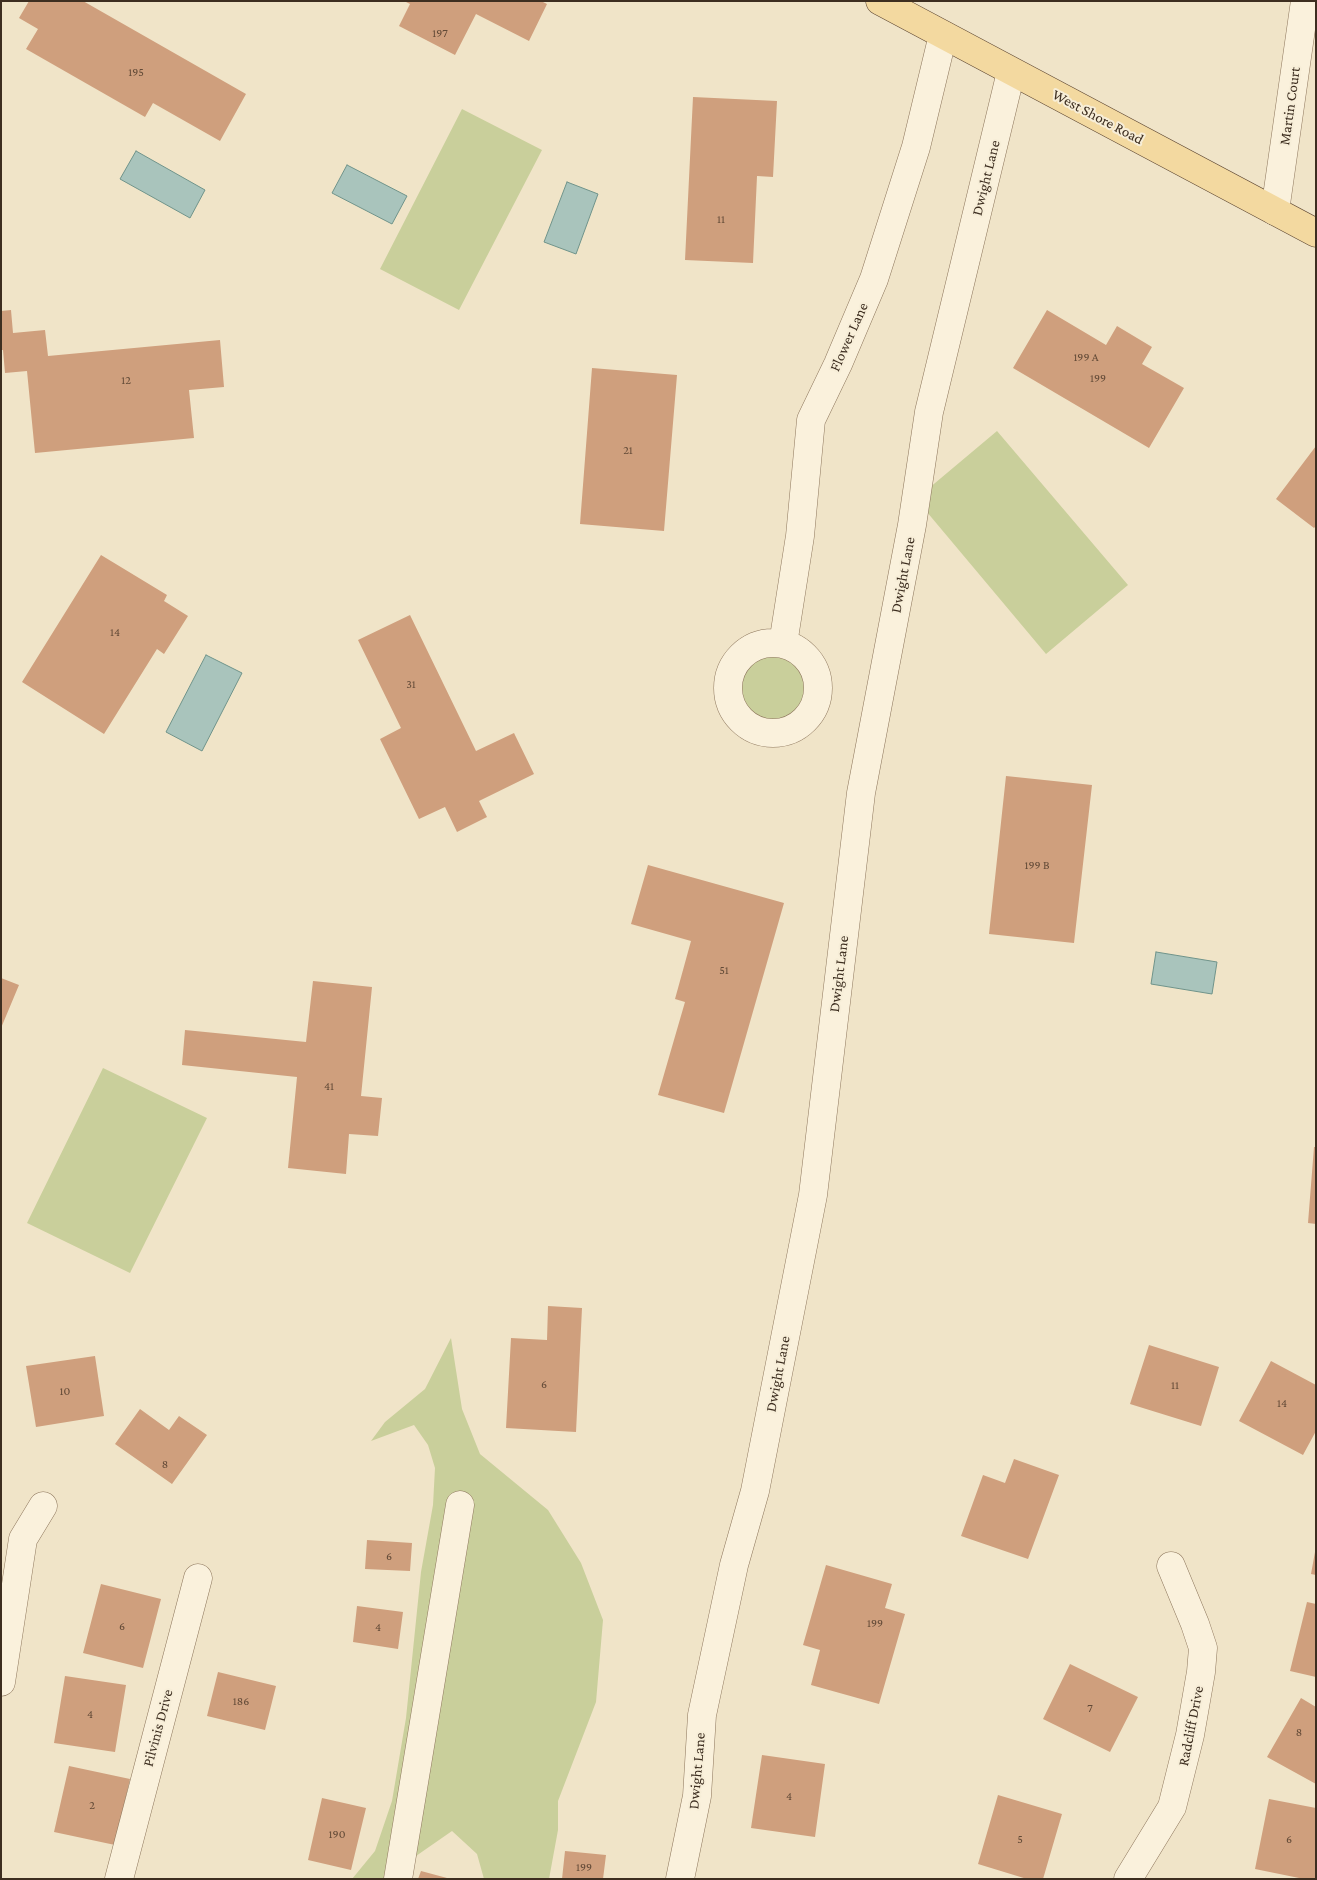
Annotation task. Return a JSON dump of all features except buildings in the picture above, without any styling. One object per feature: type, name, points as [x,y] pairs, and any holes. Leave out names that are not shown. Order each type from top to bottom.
[{"type":"main road","name":"West Shore Road","points":[[880,1],[1316,234]]},
{"type":"street","name":"Martin Court","points":[[1275,211],[1305,1]]},
{"type":"street","name":"Flower Lane","points":[[783,644],[800,536],[811,420],[838,364],[874,279],[916,147],[943,35]]},
{"type":"street","name":"Dwight Lane","points":[[680,1879],[697,1796],[702,1715],[734,1565],[755,1492],[813,1195],[861,793],[912,525],[929,412],[1011,72]]},
{"type":"street","points":[[398,1879],[460,1505]]},
{"type":"street","points":[[1,1682],[23,1539],[43,1506]]},
{"type":"street","name":"Radcliff Drive","points":[[1128,1879],[1172,1806],[1190,1735],[1201,1672],[1202,1648],[1195,1624],[1171,1566]]},
{"type":"street","name":"Pilvinis Drive","points":[[119,1879],[198,1578]]},
{"type":"green space","points":[[462,109],[542,150],[459,310],[380,269]]},
{"type":"green space","points":[[997,431],[1128,585],[1046,654],[916,499]]},
{"type":"green space","points":[[774,654],[787,657],[798,664],[805,675],[808,688],[805,701],[798,712],[787,719],[774,722],[761,719],[750,712],[743,701],[740,688],[743,675],[750,664],[761,657]]},
{"type":"green space","points":[[103,1068],[207,1118],[130,1273],[27,1223]]},
{"type":"green space","points":[[451,1338],[462,1409],[480,1454],[548,1510],[581,1563],[603,1620],[596,1702],[558,1801],[558,1830],[549,1879],[484,1879],[477,1854],[452,1831],[416,1856],[400,1879],[352,1879],[375,1851],[392,1801],[406,1718],[421,1572],[433,1505],[435,1468],[428,1445],[414,1425],[371,1441],[385,1422],[425,1389]]},
{"type":"water","points":[[136,151],[205,190],[190,218],[120,179]]},
{"type":"water","points":[[347,165],[407,196],[392,224],[332,193]]},
{"type":"water","points":[[567,182],[598,194],[576,254],[544,242]]},
{"type":"water","points":[[206,655],[242,673],[202,751],[166,732]]},
{"type":"water","points":[[1156,952],[1217,962],[1212,994],[1151,984]]}]
